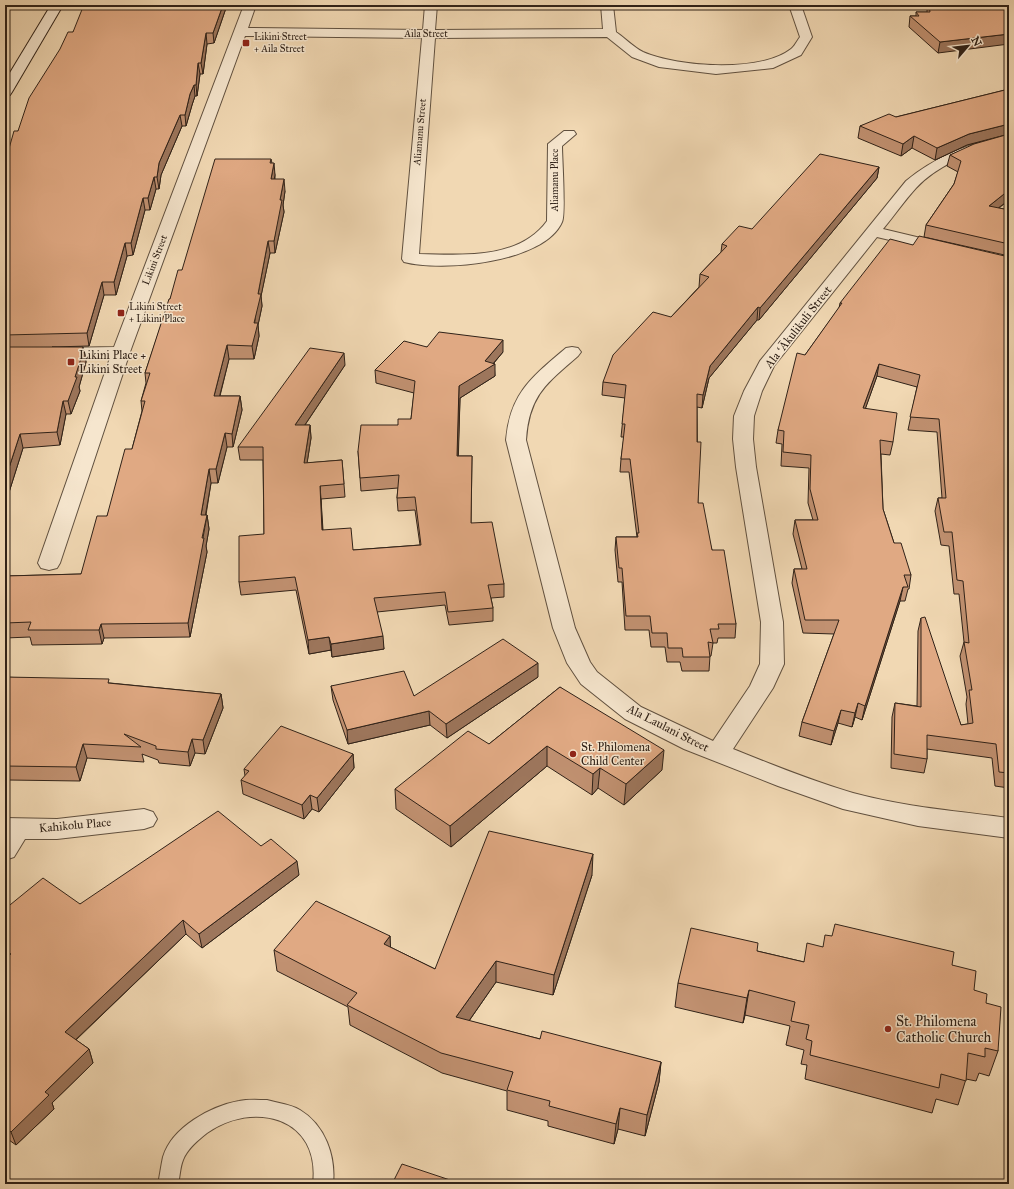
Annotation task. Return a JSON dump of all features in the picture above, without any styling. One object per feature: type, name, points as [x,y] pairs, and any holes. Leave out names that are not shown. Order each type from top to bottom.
[{"type":"street","points":[[5,92],[57,5]]},
{"type":"street","name":"Likini Street","points":[[49,563],[121,352],[250,5]]},
{"type":"street","name":"Aliamanu Street","points":[[410,259],[428,34],[432,5]]},
{"type":"street","points":[[607,5],[610,33],[637,54],[657,61],[689,68],[716,70],[768,64],[796,52],[806,37],[795,5]]},
{"type":"street","name":"Aila Street","points":[[241,32],[428,34],[610,33]]},
{"type":"street","name":"Aliamanu Place","points":[[410,259],[476,260],[518,250],[543,236],[555,221],[555,144],[569,134]]},
{"type":"street","name":"Ala ʻĀkulikuli Street","points":[[718,753],[761,688],[772,664],[772,622],[746,467],[743,439],[744,416],[753,391],[766,365],[911,184],[923,173],[963,151],[1009,139]]},
{"type":"street","points":[[874,232],[956,251]]},
{"type":"street","points":[[5,354],[121,352]]},
{"type":"street","name":"Ala Laulani Street","points":[[572,352],[542,377],[520,408],[516,423],[516,440],[564,628],[579,663],[589,678],[633,713],[718,753],[787,780],[852,802],[918,816],[1009,828]]},
{"type":"street","name":"Kahikolu Place","points":[[9,836],[58,828],[144,819]]},
{"type":"lane","points":[[168,1184],[168,1178],[175,1154],[190,1134],[210,1119],[234,1109],[258,1106],[281,1110],[302,1121],[316,1138],[324,1160],[323,1184]]},
{"type":"building","points":[[91,5],[223,5],[213,33],[206,33],[201,63],[198,63],[196,85],[194,85],[190,94],[185,115],[180,115],[159,163],[157,177],[154,177],[148,198],[143,198],[131,243],[125,243],[114,282],[102,282],[87,333],[5,335],[5,152],[8,152],[14,131],[18,131],[29,98],[60,49],[68,32],[73,32],[83,7],[90,7]]},
{"type":"building","points":[[929,5],[1009,5],[1009,34],[940,42],[910,16],[919,16],[916,12],[930,12]]},
{"type":"building","points":[[1009,89],[1009,124],[969,134],[937,148],[914,136],[903,144],[860,126],[889,114],[896,117]]},
{"type":"building","points":[[1009,134],[1009,190],[989,206],[1009,210],[1009,244],[926,225],[954,184],[961,161],[950,155],[974,144]]},
{"type":"building","points":[[820,154],[879,167],[760,308],[758,307],[710,366],[703,395],[697,394],[697,442],[701,442],[698,503],[703,503],[712,550],[724,550],[736,624],[718,624],[719,629],[710,629],[713,643],[708,642],[710,657],[683,657],[682,648],[668,648],[667,633],[652,633],[650,616],[626,616],[622,568],[619,568],[616,537],[638,537],[637,533],[639,533],[630,459],[621,459],[625,424],[622,424],[626,385],[603,382],[613,355],[653,312],[671,317],[709,277],[700,274],[727,246],[722,244],[739,226],[752,229]]},
{"type":"building","points":[[215,159],[271,159],[270,163],[274,163],[271,179],[284,179],[280,200],[282,200],[274,241],[268,241],[258,294],[261,294],[254,323],[258,323],[252,346],[227,345],[214,396],[240,396],[232,434],[225,433],[216,469],[209,469],[201,515],[207,515],[202,538],[204,538],[188,623],[101,624],[99,630],[28,630],[31,622],[5,623],[5,576],[81,574],[97,516],[107,516],[125,449],[132,449],[145,401],[141,401],[150,373],[145,373],[170,299],[178,270],[182,270]]},
{"type":"building","points":[[919,236],[1009,257],[1009,773],[999,772],[996,744],[927,735],[927,759],[894,754],[895,703],[921,707],[921,618],[925,617],[961,725],[973,723],[969,690],[972,690],[964,642],[969,643],[963,581],[957,580],[952,532],[944,532],[938,498],[946,498],[939,419],[910,417],[920,375],[879,364],[863,408],[897,413],[893,442],[880,440],[883,509],[894,543],[901,543],[911,575],[904,575],[908,587],[903,587],[865,706],[858,703],[855,713],[841,710],[834,731],[802,722],[839,620],[805,620],[794,569],[807,569],[795,520],[818,520],[810,489],[811,455],[783,452],[784,431],[778,430],[797,353],[805,355],[842,303],[840,303],[890,239],[913,245]]},
{"type":"building","points":[[439,332],[503,340],[485,361],[495,364],[459,386],[457,456],[472,456],[471,523],[492,522],[504,584],[488,585],[493,608],[448,612],[445,592],[374,598],[383,636],[331,644],[329,637],[308,640],[295,577],[239,582],[239,536],[264,534],[263,447],[238,447],[310,348],[344,353],[295,425],[310,425],[304,463],[342,460],[344,484],[320,486],[322,530],[351,528],[353,550],[421,545],[415,497],[397,498],[399,475],[360,478],[358,451],[361,425],[398,425],[398,419],[411,419],[415,381],[375,370],[404,341],[427,347]]},
{"type":"building","points":[[5,347],[83,347],[82,349],[84,349],[75,377],[77,377],[68,401],[63,401],[57,432],[20,434],[5,480]]},
{"type":"building","points":[[503,639],[538,663],[446,724],[429,711],[347,730],[331,686],[404,671],[414,696]]},
{"type":"building","points":[[5,677],[109,679],[108,683],[221,694],[203,740],[192,739],[188,752],[156,749],[156,746],[124,734],[141,747],[83,744],[76,767],[5,766]]},
{"type":"building","points":[[560,687],[664,750],[626,784],[600,768],[593,774],[547,746],[450,826],[395,789],[468,731],[489,744]]},
{"type":"building","points":[[281,726],[353,754],[317,798],[310,795],[302,805],[241,780],[249,771],[244,769]]},
{"type":"building","points":[[218,811],[261,846],[271,839],[297,861],[199,934],[183,920],[65,1032],[89,1049],[45,1092],[49,1095],[11,1132],[5,1127],[5,958],[11,954],[5,950],[5,909],[43,878],[80,904]]},
{"type":"building","points":[[489,831],[593,854],[554,975],[496,961],[456,1017],[540,1039],[542,1031],[661,1062],[647,1115],[620,1108],[616,1124],[549,1106],[550,1101],[507,1090],[513,1072],[441,1053],[347,1005],[357,993],[274,950],[316,901],[390,936],[384,944],[435,969]]},
{"type":"building","name":"St. Philomena Catholic Church","points":[[835,924],[954,952],[952,965],[976,971],[974,990],[987,994],[986,1003],[1001,1007],[998,1051],[985,1048],[985,1057],[968,1053],[966,1081],[941,1074],[939,1088],[810,1055],[812,1041],[806,1039],[809,1025],[791,1021],[795,1002],[749,990],[747,998],[678,983],[691,928],[758,943],[757,951],[804,962],[807,943],[823,947],[825,935],[832,936]]},
{"type":"building","points":[[402,1164],[462,1184],[392,1184]]},
{"type":"place","name":"Likini Street + Aila Street","points":[[246,43]]},
{"type":"place","name":"Likini Street + Likini Place","points":[[121,313]]},
{"type":"place","name":"Likini Place + Likini Street","points":[[71,362]]},
{"type":"place","name":"St. Philomena Child Center","points":[[573,754]]},
{"type":"place","name":"St. Philomena Catholic Church","points":[[888,1029]]}]
